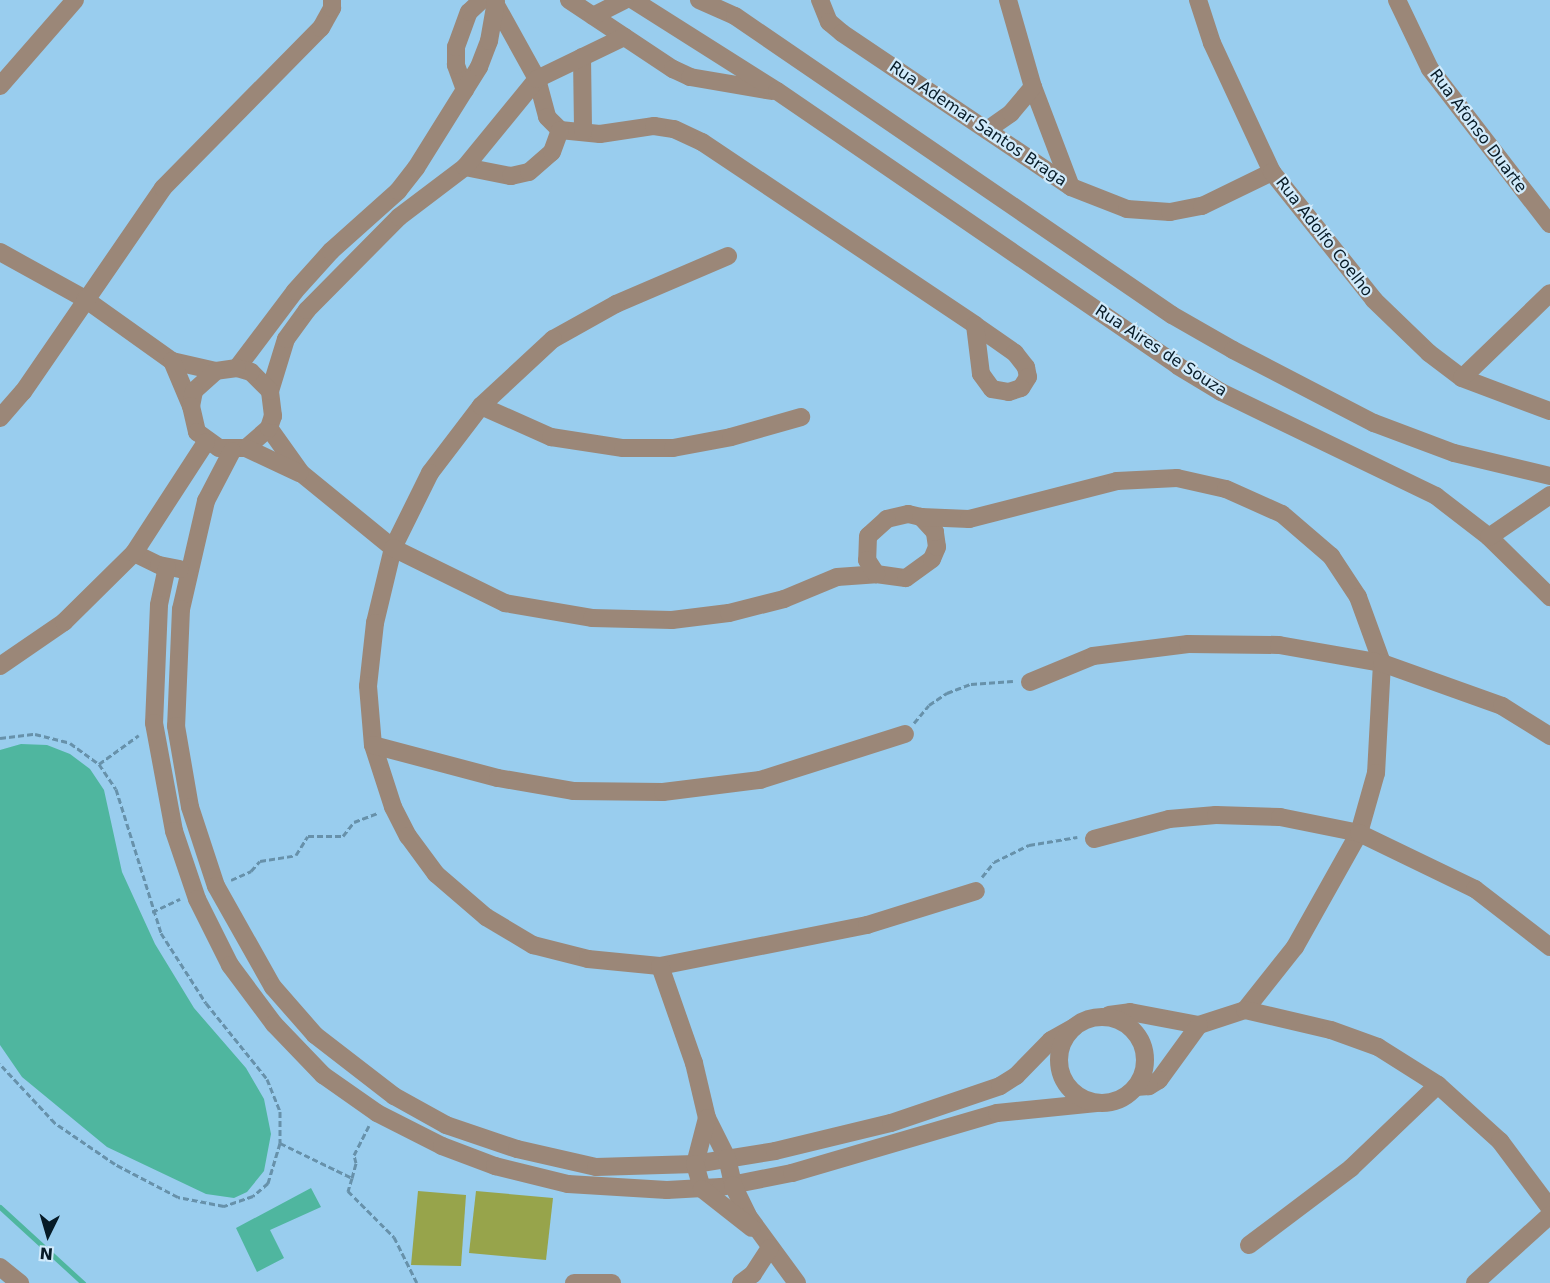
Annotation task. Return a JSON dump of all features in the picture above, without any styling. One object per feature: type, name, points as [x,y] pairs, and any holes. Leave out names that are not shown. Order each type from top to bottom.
[{"type":"street","points":[[0,86],[75,0]]},
{"type":"street","points":[[0,418],[23,392],[163,188],[321,28],[332,8],[332,0]]},
{"type":"street","name":"Rua Aires de Souza","points":[[569,0],[690,77],[777,91]]},
{"type":"street","points":[[593,16],[624,0]]},
{"type":"street","name":"Rua Aires de Souza","points":[[633,0],[777,91],[1178,366],[1221,392],[1428,492],[1489,537],[1550,597]]},
{"type":"street","points":[[699,0],[735,16],[1172,315],[1233,350],[1374,423],[1454,453],[1550,476]]},
{"type":"street","name":"Rua Ademar Santos Braga","points":[[820,0],[829,22],[987,130],[1071,187],[1127,209],[1170,212],[1202,206],[1272,172]]},
{"type":"street","points":[[1008,0],[1033,87],[1071,187]]},
{"type":"street","name":"Rua Adolfo Coelho","points":[[1198,0],[1212,43],[1272,172],[1374,300],[1429,353],[1462,378],[1550,411]]},
{"type":"street","name":"Rua Afonso Duarte","points":[[1397,0],[1430,69],[1550,224]]},
{"type":"street","points":[[491,2],[537,79],[547,117],[560,130],[600,134],[654,126],[674,129],[702,142],[975,325]]},
{"type":"street","points":[[237,368],[295,291],[331,251],[398,191],[465,90],[489,41],[491,2]]},
{"type":"street","points":[[465,90],[456,64],[458,37],[469,12],[491,2]]},
{"type":"street","points":[[624,37],[537,79],[465,167],[399,217],[308,310],[286,339],[270,391],[273,416],[269,428],[260,440],[239,449],[206,501],[188,570],[181,609],[176,726],[190,807],[217,885],[273,987],[315,1035],[394,1096],[446,1125],[517,1149],[596,1167],[695,1164],[775,1151],[891,1123],[1000,1086],[1016,1076],[1051,1040],[1099,1017],[1130,1012],[1199,1025],[1245,1010],[1331,1030],[1378,1047],[1438,1085],[1500,1142],[1550,1208]]},
{"type":"street","points":[[582,57],[583,132]]},
{"type":"street","points":[[987,130],[1016,108],[1033,87]]},
{"type":"street","points":[[465,167],[511,176],[529,172],[543,164],[552,152],[560,130]]},
{"type":"street","points":[[0,252],[85,299],[172,361],[216,371],[237,368],[262,380],[270,391]]},
{"type":"street","points":[[728,256],[616,304],[554,339],[481,406],[430,473],[393,548],[374,633],[368,686],[373,745],[393,807],[408,836],[436,874],[486,917],[532,945],[588,959],[660,966],[867,925],[976,891]]},
{"type":"street","points":[[1462,378],[1550,293]]},
{"type":"street","points":[[172,361],[190,406],[194,426],[206,442],[239,449],[301,473]]},
{"type":"street","points":[[190,406],[194,391],[216,371]]},
{"type":"street","points":[[481,406],[551,437],[623,448],[672,448],[730,438],[801,417]]},
{"type":"street","points":[[269,428],[301,473],[393,548],[505,603],[592,618],[672,620],[729,613],[784,599],[837,577],[876,574],[889,579],[906,578],[932,560],[937,547],[950,531],[969,519]]},
{"type":"street","points":[[0,666],[64,622],[134,553],[206,442]]},
{"type":"street","points":[[876,574],[866,547],[868,536],[887,519],[908,514],[921,517],[969,519],[1117,481],[1177,478],[1226,489],[1282,514],[1331,556],[1358,597],[1382,663],[1376,773],[1359,833],[1295,947],[1245,1010]]},
{"type":"street","points":[[1489,537],[1550,495]]},
{"type":"street","points":[[921,517],[935,532],[937,547]]},
{"type":"street","points":[[837,577],[866,547]]},
{"type":"street","points":[[134,553],[167,567],[188,570]]},
{"type":"street","points":[[167,567],[159,605],[154,723],[174,831],[195,892],[230,965],[274,1024],[323,1075],[377,1113],[442,1146],[495,1166],[568,1184],[702,1189],[733,1185],[880,1149],[997,1113],[1118,1100],[1136,1087],[1149,1086],[1160,1080],[1199,1025]]},
{"type":"street","points":[[1030,682],[1093,656],[1188,644],[1279,645],[1382,663],[1502,706],[1550,736]]},
{"type":"street","points":[[373,745],[498,778],[573,791],[663,792],[760,780],[905,734]]},
{"type":"street","points":[[1094,839],[1169,819],[1216,815],[1280,817],[1359,833],[1475,889],[1550,946]]},
{"type":"street","points":[[660,966],[694,1064],[707,1118],[727,1158],[733,1185],[748,1216],[797,1283]]},
{"type":"street","points":[[1099,1017],[1126,1024],[1137,1034],[1145,1060],[1136,1087]]},
{"type":"street","points":[[1074,1027],[1059,1051],[1063,1079],[1071,1090],[1096,1102]]},
{"type":"street","points":[[1249,1245],[1351,1168],[1438,1085]]},
{"type":"street","points":[[707,1118],[695,1164],[702,1189],[765,1241]]},
{"type":"street","points":[[748,1216],[755,1180]]},
{"type":"street","points":[[1475,1283],[1550,1215]]},
{"type":"street","points":[[741,1283],[753,1274],[765,1241]]},
{"type":"street","points":[[0,1267],[20,1283]]},
{"type":"street","points":[[574,1283],[612,1283]]},
{"type":"path","points":[[905,734],[929,705],[947,693],[997,680],[1030,682]]},
{"type":"path","points":[[99,764],[154,723]]},
{"type":"path","points":[[0,738],[44,736],[70,743],[99,764],[116,789],[152,912],[161,933],[206,1003],[267,1079],[280,1111],[280,1143],[268,1184],[253,1196],[224,1206],[178,1197],[115,1164],[55,1123],[0,1064]]},
{"type":"path","points":[[217,885],[251,871],[260,861],[296,855],[308,836],[343,836],[354,822],[393,807]]},
{"type":"path","points":[[976,891],[994,862],[1029,845],[1074,837],[1094,839]]},
{"type":"path","points":[[152,912],[195,892]]},
{"type":"path","points":[[377,1113],[354,1155],[356,1163],[348,1191],[394,1237],[417,1283]]},
{"type":"path","points":[[280,1143],[352,1178]]},
{"type":"shaded area","points":[[21,744],[47,745],[70,754],[90,769],[104,790],[122,872],[155,944],[194,1008],[246,1068],[264,1099],[271,1134],[264,1171],[247,1192],[234,1198],[206,1194],[107,1147],[22,1077],[0,1045],[0,750]]},
{"type":"shaded area","points":[[311,1188],[321,1207],[270,1230],[284,1258],[257,1272],[236,1228]]},
{"type":"shaded area","points":[[418,1191],[466,1195],[461,1266],[411,1265]]},
{"type":"shaded area","points":[[476,1191],[553,1198],[546,1260],[469,1253]]},
{"type":"waterway","points":[[0,1207],[83,1283]]}]
